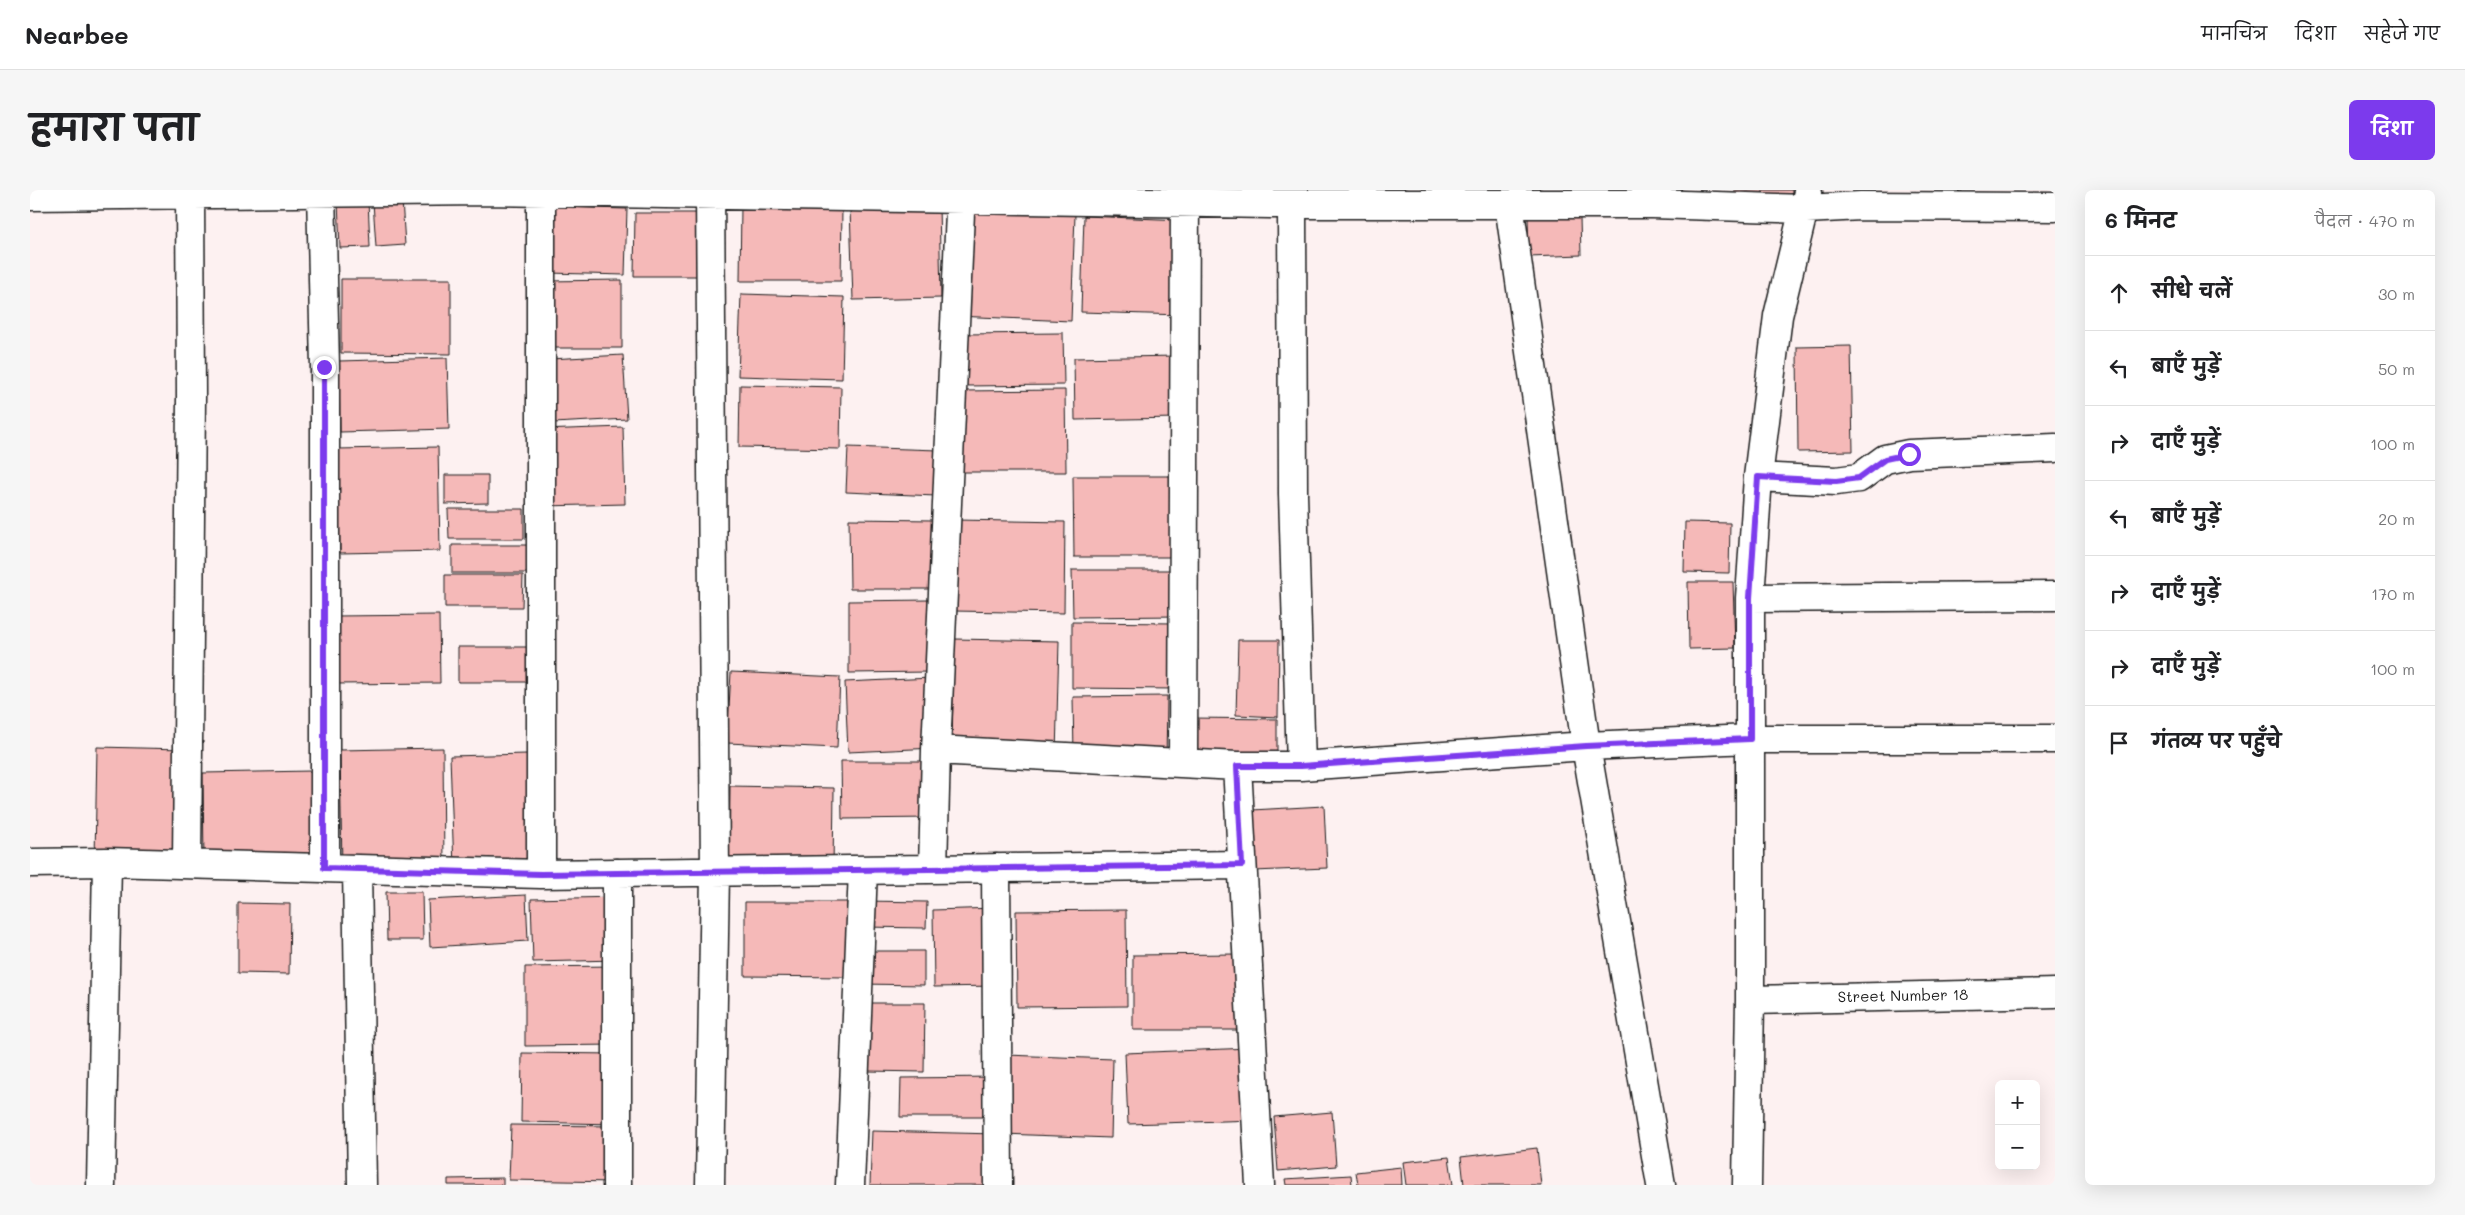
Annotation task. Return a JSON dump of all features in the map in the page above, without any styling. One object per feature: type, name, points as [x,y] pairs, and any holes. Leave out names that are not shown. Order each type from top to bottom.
[{"type":"street","points":[[322,191],[324,868]]},
{"type":"street","points":[[541,874],[542,191]]},
{"type":"street","points":[[30,196],[190,192],[542,191],[1185,196],[1292,204],[1652,204],[1807,200],[1861,206],[2055,207]]},
{"type":"street","points":[[187,864],[191,398],[190,192]]},
{"type":"street","points":[[710,192],[715,872],[710,1185]]},
{"type":"street","points":[[933,869],[936,750],[961,194]]},
{"type":"street","points":[[1184,763],[1185,196]]},
{"type":"street","points":[[1748,1185],[1750,598],[1758,477],[1778,316],[1807,200]]},
{"type":"street","points":[[1292,204],[1293,494],[1301,766]]},
{"type":"street","points":[[1509,204],[1586,746],[1661,1185]]},
{"type":"street","points":[[1758,477],[1836,481],[1859,478],[1885,459],[1909,454],[2055,448]]},
{"type":"street","points":[[1750,598],[2055,596]]},
{"type":"street","points":[[936,750],[1237,766],[1301,766],[1586,746],[1750,739],[2055,739]]},
{"type":"street","points":[[1237,766],[1260,1185]]},
{"type":"street","points":[[101,1185],[107,862]]},
{"type":"street","points":[[30,863],[107,862],[541,874],[1242,865]]},
{"type":"street","points":[[996,868],[998,1185]]},
{"type":"street","points":[[357,869],[362,1185]]},
{"type":"street","points":[[850,1185],[863,870]]},
{"type":"street","points":[[617,873],[617,1185]]},
{"type":"street","name":"Street Number 18","points":[[1750,1000],[2055,993]]},
{"type":"building","points":[[1734,190],[1792,190],[1792,194],[1734,195]]},
{"type":"building","points":[[368,200],[370,247],[340,248],[338,201]]},
{"type":"building","points":[[402,200],[405,245],[376,247],[373,202]]},
{"type":"building","points":[[939,206],[941,298],[853,300],[850,208]]},
{"type":"building","points":[[551,207],[627,209],[625,275],[549,273]]},
{"type":"building","points":[[741,207],[842,208],[841,281],[740,281]]},
{"type":"building","points":[[961,210],[1075,215],[1071,321],[956,316]]},
{"type":"building","points":[[635,213],[707,213],[708,276],[634,276]]},
{"type":"building","points":[[1084,216],[1183,220],[1182,315],[1081,312]]},
{"type":"building","points":[[1528,218],[1580,218],[1581,255],[1529,257]]},
{"type":"building","points":[[341,279],[451,279],[451,354],[341,353]]},
{"type":"building","points":[[622,280],[622,348],[547,348],[545,281]]},
{"type":"building","points":[[741,294],[844,297],[842,379],[738,376]]},
{"type":"building","points":[[1063,333],[1064,385],[964,386],[963,334]]},
{"type":"building","points":[[1851,346],[1853,451],[1798,452],[1797,347]]},
{"type":"building","points":[[623,355],[627,419],[554,423],[550,359]]},
{"type":"building","points":[[1175,356],[1176,418],[1075,420],[1074,358]]},
{"type":"building","points":[[447,358],[449,429],[340,432],[339,361]]},
{"type":"building","points":[[740,385],[841,387],[840,449],[739,447]]},
{"type":"building","points":[[1065,390],[1066,472],[960,472],[960,391]]},
{"type":"building","points":[[623,427],[625,504],[544,506],[542,430]]},
{"type":"building","points":[[438,447],[440,551],[340,553],[338,449]]},
{"type":"building","points":[[848,447],[938,450],[936,496],[846,492]]},
{"type":"building","points":[[445,475],[488,475],[488,503],[445,504]]},
{"type":"building","points":[[1073,476],[1178,476],[1178,557],[1074,557]]},
{"type":"building","points":[[448,509],[524,509],[524,539],[449,539]]},
{"type":"building","points":[[849,519],[934,520],[934,589],[850,589]]},
{"type":"building","points":[[956,520],[1065,522],[1064,613],[954,611]]},
{"type":"building","points":[[1685,522],[1730,523],[1729,573],[1684,572]]},
{"type":"building","points":[[452,545],[527,545],[527,573],[452,573]]},
{"type":"building","points":[[1072,570],[1179,570],[1179,616],[1073,617]]},
{"type":"building","points":[[445,575],[523,575],[522,607],[445,607]]},
{"type":"building","points":[[1688,582],[1733,582],[1735,648],[1689,649]]},
{"type":"building","points":[[929,600],[929,672],[849,673],[849,601]]},
{"type":"building","points":[[439,615],[440,683],[335,684],[335,616]]},
{"type":"building","points":[[1072,622],[1175,623],[1175,689],[1072,688]]},
{"type":"building","points":[[954,639],[1059,641],[1056,755],[952,750]]},
{"type":"building","points":[[1238,640],[1279,640],[1278,717],[1236,715]]},
{"type":"building","points":[[458,647],[528,647],[527,682],[458,682]]},
{"type":"building","points":[[731,672],[840,677],[837,748],[727,743]]},
{"type":"building","points":[[932,678],[935,748],[848,752],[845,682]]},
{"type":"building","points":[[1167,696],[1166,760],[1074,755],[1073,697]]},
{"type":"building","points":[[1192,718],[1277,719],[1277,764],[1191,761]]},
{"type":"building","points":[[97,747],[184,749],[182,862],[95,860]]},
{"type":"building","points":[[443,748],[444,868],[342,868],[340,750]]},
{"type":"building","points":[[527,754],[530,865],[454,868],[450,756]]},
{"type":"building","points":[[841,761],[933,761],[933,818],[842,819]]},
{"type":"building","points":[[312,771],[312,865],[204,864],[203,773]]},
{"type":"building","points":[[730,786],[834,788],[833,869],[729,867]]},
{"type":"building","points":[[1324,806],[1327,868],[1254,871],[1252,810]]},
{"type":"building","points":[[386,892],[422,892],[423,940],[387,940]]},
{"type":"building","points":[[526,895],[528,941],[430,947],[428,900]]},
{"type":"building","points":[[616,897],[617,960],[533,962],[531,899]]},
{"type":"building","points":[[865,901],[927,902],[926,928],[864,927]]},
{"type":"building","points":[[745,902],[847,902],[846,977],[745,976]]},
{"type":"building","points":[[238,903],[290,904],[289,974],[238,973]]},
{"type":"building","points":[[996,908],[997,986],[934,987],[933,910]]},
{"type":"building","points":[[1126,910],[1127,1006],[1017,1007],[1016,911]]},
{"type":"building","points":[[862,951],[924,951],[924,985],[862,984]]},
{"type":"building","points":[[1238,954],[1238,1030],[1133,1030],[1133,955]]},
{"type":"building","points":[[617,966],[616,1045],[525,1046],[525,967]]},
{"type":"building","points":[[869,1003],[925,1003],[924,1072],[868,1071]]},
{"type":"building","points":[[1251,1048],[1256,1120],[1128,1124],[1125,1053]]},
{"type":"building","points":[[522,1053],[617,1054],[617,1124],[521,1122]]},
{"type":"building","points":[[1006,1055],[1113,1059],[1111,1138],[1003,1134]]},
{"type":"building","points":[[996,1077],[996,1117],[900,1117],[901,1078]]},
{"type":"building","points":[[1332,1112],[1336,1166],[1278,1171],[1274,1117]]},
{"type":"building","points":[[511,1125],[616,1126],[615,1182],[509,1180]]},
{"type":"building","points":[[872,1131],[997,1134],[997,1185],[870,1185]]},
{"type":"building","points":[[1537,1148],[1541,1185],[1464,1185],[1461,1157]]},
{"type":"building","points":[[1449,1157],[1453,1185],[1406,1185],[1403,1162]]},
{"type":"building","points":[[1401,1167],[1402,1185],[1358,1185],[1356,1172]]},
{"type":"building","points":[[1351,1175],[1352,1185],[1286,1185],[1285,1179]]},
{"type":"building","points":[[503,1178],[503,1185],[448,1185],[448,1179]]},
{"type":"route","points":[[324,367],[324,868],[541,874],[1242,865],[1237,766],[1301,766],[1586,746],[1750,739],[1750,598],[1758,477],[1836,481],[1859,478],[1885,459],[1909,454]]}]
